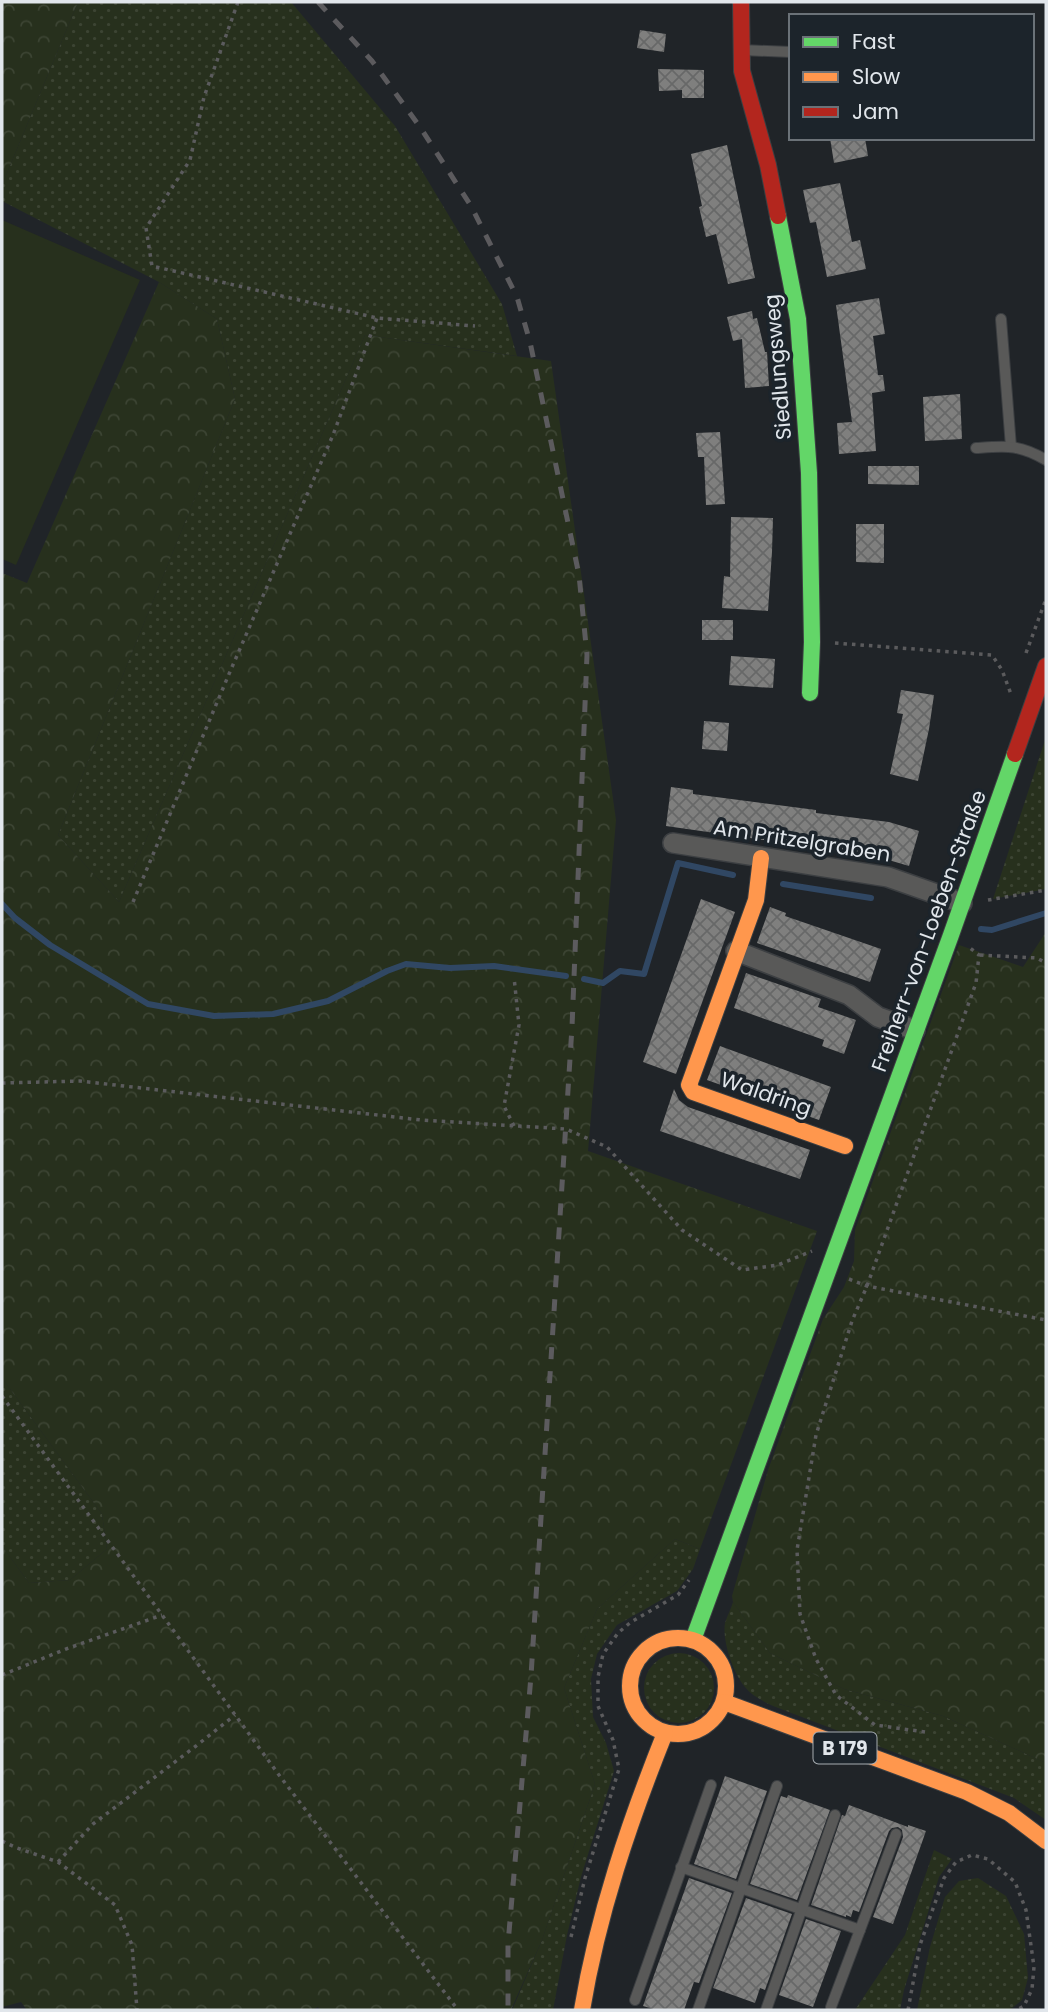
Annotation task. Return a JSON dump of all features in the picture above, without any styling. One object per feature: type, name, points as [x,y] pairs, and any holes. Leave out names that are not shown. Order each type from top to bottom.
[{"type":"main road","name":"Siedlungsweg","points":[[741,2],[742,71],[768,165],[798,319],[808,473],[810,693]]},
{"type":"main road","name":"Freiherr-von-Loeben-Straße","points":[[694,1640],[1046,666]]},
{"type":"main road","name":"Waldring","points":[[761,858],[756,900],[689,1085],[693,1093],[845,1146]]},
{"type":"main road","points":[[678,1637],[694,1640],[707,1647],[718,1658],[725,1672],[727,1687],[724,1702],[717,1715],[706,1726],[693,1732],[665,1733],[640,1716],[632,1702],[629,1687],[632,1671],[644,1652],[663,1639],[678,1637]]},
{"type":"main road","name":"B 179","points":[[724,1702],[975,1796],[1017,1816],[1046,1841]]},
{"type":"main road","points":[[582,2010],[587,1973],[601,1915],[619,1857],[665,1733]]},
{"type":"street","name":"Am Pritzelgraben","points":[[673,843],[888,877],[962,903]]},
{"type":"street","points":[[736,951],[849,995],[877,1017],[915,1030]]},
{"type":"lane","points":[[742,50],[789,52]]},
{"type":"lane","points":[[1001,319],[1011,447]]},
{"type":"lane","points":[[976,448],[1022,447],[1046,460]]},
{"type":"lane","points":[[635,2000],[711,1786]]},
{"type":"lane","points":[[698,2010],[777,1786]]},
{"type":"lane","points":[[766,2010],[835,1815]]},
{"type":"lane","points":[[831,2007],[896,1834]]},
{"type":"lane","points":[[681,1867],[860,1930]]},
{"type":"path","points":[[238,2],[204,97],[190,160],[146,228],[152,266],[377,318],[475,326]]},
{"type":"path","points":[[134,902],[333,435],[377,318]]},
{"type":"path","points":[[811,642],[992,655],[1002,670],[1011,694]]},
{"type":"path","points":[[962,903],[1046,890]]},
{"type":"path","points":[[951,935],[979,955],[1037,958],[1046,963]]},
{"type":"path","points":[[925,1732],[875,1725],[836,1695],[816,1659],[800,1614],[797,1550],[816,1435],[852,1321],[976,983],[979,955]]},
{"type":"path","points":[[514,977],[519,1025],[504,1106],[514,1126]]},
{"type":"path","points":[[2,1083],[80,1081],[421,1120],[566,1129],[607,1147],[682,1230],[742,1270],[778,1265],[814,1250]]},
{"type":"path","points":[[828,1271],[867,1286],[1046,1320]]},
{"type":"path","points":[[2,1396],[235,1715],[458,2010]]},
{"type":"path","points":[[570,1941],[585,1878],[619,1769],[613,1740],[598,1706],[598,1677],[603,1654],[618,1633],[631,1622],[678,1595],[690,1579]]},
{"type":"path","points":[[2,1675],[162,1615]]},
{"type":"path","points":[[58,1862],[93,1824],[235,1715]]},
{"type":"path","points":[[2,1840],[58,1862],[115,1905],[132,1945],[137,2010]]},
{"type":"path","points":[[908,2010],[920,1945],[944,1878],[956,1862],[972,1855],[988,1859],[1015,1882],[1026,1910],[1034,1967],[1032,1989],[1024,2006],[1017,2010]]},
{"type":"green space","points":[[2,2],[78,2],[2,185]]},
{"type":"green space","points":[[78,2],[291,2],[395,126],[502,304],[517,356],[365,335],[119,902],[58,835],[235,399],[217,319],[159,282],[2,201],[2,185]]},
{"type":"green space","points":[[2,220],[140,280],[16,565],[2,559]]},
{"type":"green space","points":[[159,282],[217,319],[235,399],[58,835],[119,902],[365,335],[551,361],[616,820],[588,1151],[817,1231],[700,1549],[675,1539],[597,1609],[564,1688],[595,1784],[542,1940],[511,2010],[320,2010],[318,2007],[312,2010],[27,2010],[21,2002],[2,2007],[2,1546],[29,1583],[70,1580],[107,1549],[102,1514],[2,1378],[2,573],[27,583]]},
{"type":"green space","points":[[1046,737],[1046,889],[993,899]]},
{"type":"green space","points":[[1046,932],[1046,1763],[943,1716],[844,1689],[770,1653],[733,1602],[732,1596],[768,1470],[823,1319],[844,1287],[854,1261],[855,1230],[959,945],[1023,967]]},
{"type":"green space","points":[[2,1378],[102,1514],[107,1549],[70,1580],[29,1583],[2,1546]]},
{"type":"green space","points":[[675,1539],[700,1549],[693,1569],[677,1591],[617,1625],[597,1654],[591,1679],[593,1717],[606,1743],[614,1771],[581,1877],[553,2010],[512,2010],[542,1940],[595,1784],[564,1688],[597,1609]]},
{"type":"green space","points":[[733,1602],[770,1653],[844,1689],[943,1716],[1046,1763],[1046,1820],[1014,1798],[773,1706],[754,1696],[741,1681],[727,1647],[725,1623]]},
{"type":"green space","points":[[679,1653],[704,1663],[714,1688],[704,1713],[679,1723],[654,1713],[644,1688],[654,1663]]},
{"type":"green space","points":[[934,1850],[952,1859],[939,1877],[900,2010],[855,2010],[905,1935]]},
{"type":"green space","points":[[978,1878],[1006,1896],[1024,1934],[1028,1978],[1022,2000],[1010,2010],[917,2010],[930,1947],[945,1897],[959,1881]]},
{"type":"building","points":[[640,30],[666,34],[664,52],[637,48]]},
{"type":"building","points":[[658,69],[704,70],[704,98],[682,98],[682,90],[659,91]]},
{"type":"building","points":[[830,140],[865,140],[868,156],[834,163]]},
{"type":"building","points":[[727,145],[755,278],[728,284],[716,234],[706,237],[691,154]]},
{"type":"building","points":[[840,183],[852,242],[860,240],[866,269],[827,277],[816,222],[810,223],[803,190]]},
{"type":"building","points":[[879,298],[885,334],[873,336],[878,375],[883,375],[885,391],[872,393],[876,451],[839,454],[837,423],[852,422],[836,305]]},
{"type":"building","points":[[752,311],[753,319],[757,318],[767,352],[769,386],[745,388],[742,339],[733,341],[727,317]]},
{"type":"building","points":[[960,394],[962,439],[925,441],[923,397]]},
{"type":"building","points":[[720,432],[725,504],[706,505],[704,457],[698,457],[696,433]]},
{"type":"building","points":[[868,466],[919,466],[919,485],[868,484]]},
{"type":"building","points":[[731,517],[773,518],[768,611],[722,608],[724,576],[730,577]]},
{"type":"building","points":[[856,524],[884,524],[884,563],[856,562]]},
{"type":"building","points":[[702,620],[733,620],[733,640],[702,640]]},
{"type":"building","points":[[731,656],[775,659],[773,688],[729,685]]},
{"type":"building","points":[[901,690],[934,695],[918,781],[890,774],[903,714],[897,713]]},
{"type":"building","points":[[704,721],[729,723],[727,751],[702,749]]},
{"type":"building","points":[[671,787],[693,790],[693,794],[889,822],[919,831],[909,866],[875,856],[666,826]]},
{"type":"building","points":[[701,899],[735,912],[676,1074],[643,1062]]},
{"type":"building","points":[[770,907],[786,913],[785,916],[881,949],[870,982],[757,943]]},
{"type":"building","points":[[746,973],[821,999],[818,1007],[856,1020],[844,1054],[822,1046],[824,1040],[734,1008]]},
{"type":"building","points":[[720,1046],[831,1087],[819,1120],[707,1080]]},
{"type":"building","points":[[674,1089],[679,1100],[688,1107],[810,1150],[800,1179],[660,1131]]},
{"type":"building","points":[[725,1776],[767,1791],[736,1879],[694,1864]]},
{"type":"building","points":[[788,1795],[830,1810],[797,1900],[750,1884],[781,1796],[787,1798]]},
{"type":"building","points":[[849,1805],[926,1831],[893,1924],[873,1917],[903,1837],[902,1830],[898,1827],[889,1831],[859,1912],[853,1910],[851,1917],[846,1917],[811,1905],[842,1815],[845,1816]]},
{"type":"building","points":[[689,1878],[732,1893],[699,1983],[694,1982],[684,2010],[657,2010],[643,2006]]},
{"type":"building","points":[[746,1898],[792,1914],[765,1990],[760,1988],[755,2003],[713,1988]]},
{"type":"building","points":[[806,1919],[841,1931],[813,2007],[779,1995]]},
{"type":"waterway","points":[[584,979],[603,983],[620,971],[644,974],[678,863],[733,875]]},
{"type":"waterway","points":[[783,884],[871,898]]},
{"type":"waterway","points":[[2,904],[15,918],[50,945],[148,1004],[214,1016],[273,1014],[328,1001],[406,964],[450,968],[494,966],[566,976]]},
{"type":"waterway","points":[[981,929],[992,930],[1046,913]]},
{"type":"railway","points":[[318,2],[372,61],[420,127],[471,206],[517,297],[530,342],[579,575],[587,655],[572,1027],[531,1676],[508,1944],[508,2010]]},
{"type":"traffic: fast","points":[[778,216],[798,319],[809,473],[812,642],[810,693]]},
{"type":"traffic: fast","points":[[693,1640],[1015,754]]},
{"type":"traffic: slow","points":[[761,858],[756,900],[689,1085],[693,1092],[845,1146]]},
{"type":"traffic: slow","points":[[678,1638],[696,1641],[712,1652],[723,1668],[726,1686],[723,1704],[712,1720],[696,1731],[678,1734],[660,1731],[644,1720],[633,1704],[630,1686],[633,1668],[644,1652],[660,1641],[678,1638]]},
{"type":"traffic: slow","points":[[724,1702],[967,1792],[1009,1813],[1046,1841]]},
{"type":"traffic: slow","points":[[582,2010],[616,1869],[665,1733]]},
{"type":"traffic: jam","points":[[741,2],[742,71],[768,165],[778,216]]},
{"type":"traffic: jam","points":[[1015,754],[1046,666]]}]
